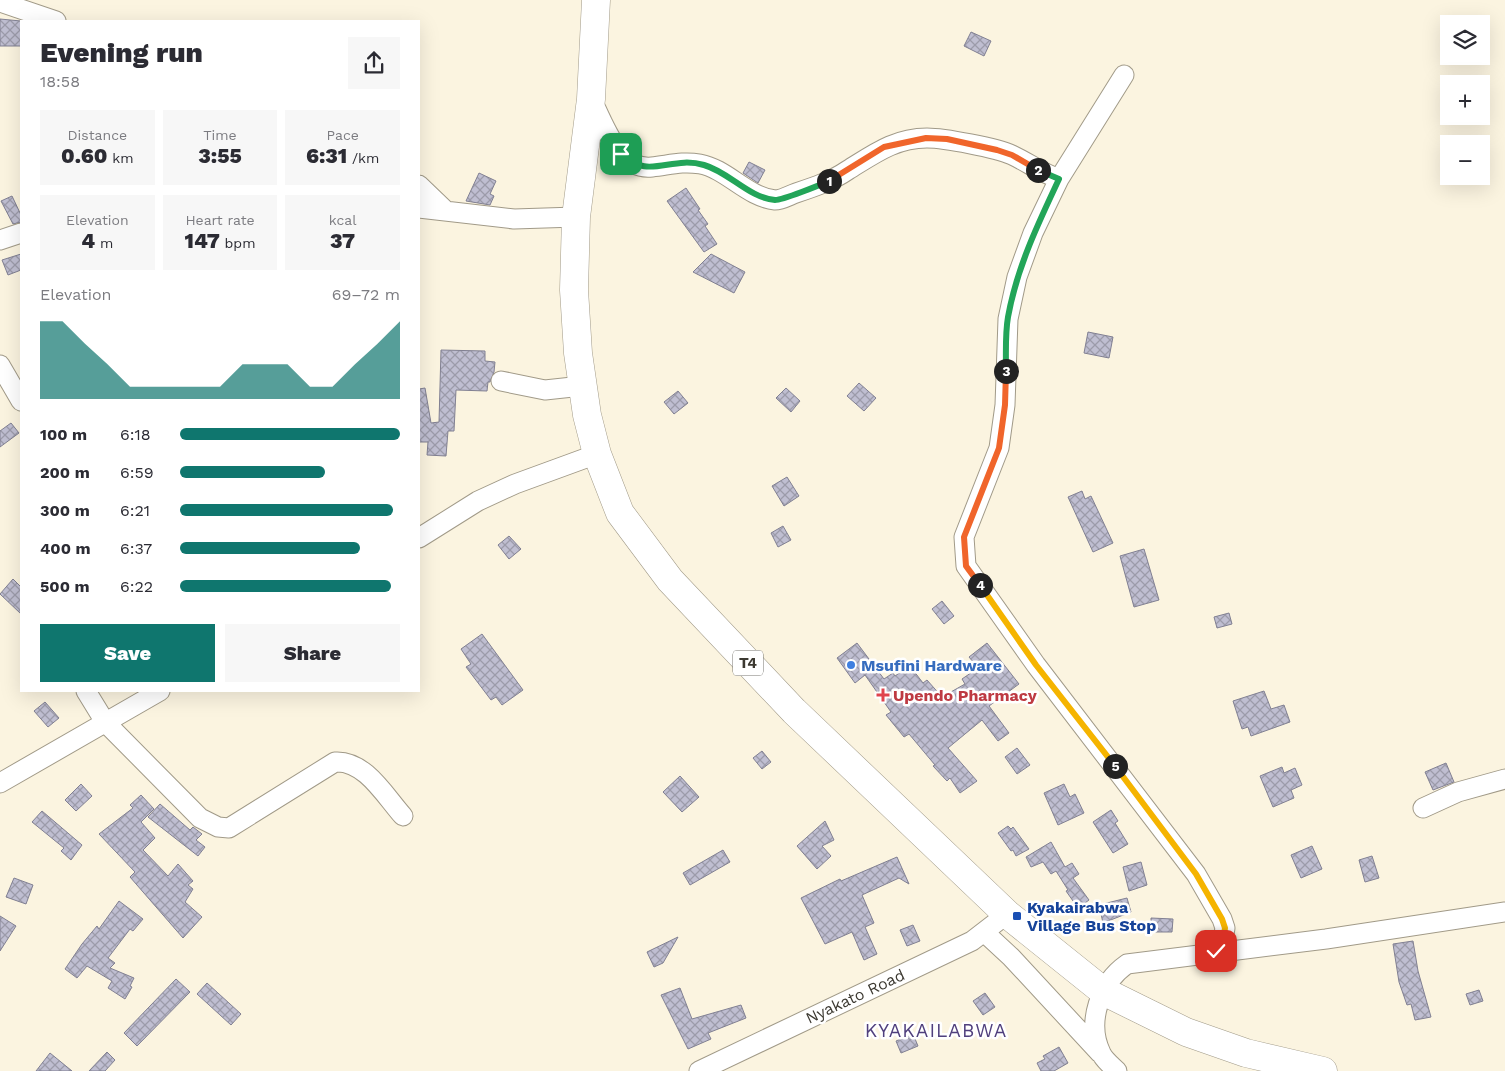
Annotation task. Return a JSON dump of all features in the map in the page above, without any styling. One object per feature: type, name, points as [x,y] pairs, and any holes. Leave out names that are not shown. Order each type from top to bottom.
[{"type":"highway","name":"T4","points":[[596,0],[591,99],[576,216],[574,290],[582,386],[597,454],[620,514],[670,580],[794,711],[1007,914],[1103,991],[1195,1035],[1246,1053],[1323,1071]]},
{"type":"street","points":[[3,2],[53,20]]},
{"type":"street","points":[[1124,74],[1059,179],[1033,233],[1017,277],[1008,319],[1005,405],[999,448],[964,537],[966,566],[1036,665],[1196,874],[1222,919],[1225,928],[1223,940],[1216,951]]},
{"type":"street","points":[[591,99],[614,144],[621,154],[635,166],[642,168],[684,161],[704,165],[765,198],[778,200],[830,180],[884,147],[926,138],[947,139],[997,150],[1012,155],[1042,173],[1059,179]]},
{"type":"street","points":[[420,186],[445,210]]},
{"type":"street","points":[[420,208],[514,219],[576,216]]},
{"type":"street","points":[[0,240],[20,233]]},
{"type":"street","points":[[0,365],[20,399]]},
{"type":"street","points":[[501,381],[544,390],[582,386]]},
{"type":"street","points":[[420,537],[478,501],[515,484],[597,454]]},
{"type":"street","points":[[87,692],[106,722],[200,818],[218,827],[228,828],[335,762],[345,761],[361,769],[403,816]]},
{"type":"street","points":[[0,783],[158,692]]},
{"type":"street","points":[[1423,808],[1458,792],[1505,778]]},
{"type":"street","points":[[1101,1054],[1095,1016],[1103,991],[1116,972],[1127,964],[1216,951],[1326,939],[1505,912]]},
{"type":"street","name":"Nyakato Road","points":[[699,1071],[972,941],[1007,914]]},
{"type":"street","points":[[984,932],[1012,958],[1117,1071]]},
{"type":"building","points":[[0,19],[20,21],[20,46],[0,46]]},
{"type":"building","points":[[971,32],[991,41],[984,56],[964,46]]},
{"type":"building","points":[[749,162],[765,170],[758,183],[743,173]]},
{"type":"building","points":[[479,173],[496,181],[490,194],[494,196],[490,205],[466,201]]},
{"type":"building","points":[[686,188],[700,209],[698,210],[708,224],[705,226],[717,244],[704,252],[667,201]]},
{"type":"building","points":[[12,196],[20,213],[20,222],[13,224],[1,201]]},
{"type":"building","points":[[20,254],[20,270],[8,275],[2,260]]},
{"type":"building","points":[[711,254],[745,272],[734,293],[693,272]]},
{"type":"building","points":[[1088,332],[1113,337],[1109,358],[1084,353]]},
{"type":"building","points":[[441,350],[485,351],[485,361],[495,362],[494,372],[490,382],[488,382],[487,391],[456,390],[454,431],[448,431],[446,456],[427,455],[428,442],[420,442],[420,389],[425,388],[431,423],[439,422]]},
{"type":"building","points":[[859,383],[876,398],[864,411],[847,396]]},
{"type":"building","points":[[786,388],[800,401],[791,412],[776,398]]},
{"type":"building","points":[[678,391],[688,403],[674,414],[664,402]]},
{"type":"building","points":[[11,423],[19,433],[0,447],[0,431]]},
{"type":"building","points":[[787,477],[799,496],[784,506],[772,486]]},
{"type":"building","points":[[1082,491],[1085,499],[1091,496],[1113,543],[1093,552],[1068,497]]},
{"type":"building","points":[[783,526],[791,540],[778,547],[771,533]]},
{"type":"building","points":[[509,536],[521,549],[509,559],[498,545]]},
{"type":"building","points":[[1144,549],[1159,600],[1134,607],[1120,556]]},
{"type":"building","points":[[13,579],[20,586],[20,613],[0,594]]},
{"type":"building","points":[[942,601],[954,616],[944,624],[932,609]]},
{"type":"building","points":[[1229,613],[1232,624],[1217,628],[1214,617]]},
{"type":"building","points":[[482,634],[523,690],[502,705],[496,697],[491,700],[466,667],[471,664],[461,649]]},
{"type":"building","points":[[857,643],[884,679],[893,673],[895,676],[910,666],[923,683],[927,680],[942,697],[965,684],[962,679],[978,668],[969,657],[987,643],[1019,684],[989,706],[1009,733],[998,741],[982,720],[948,748],[977,781],[960,793],[950,778],[947,781],[933,766],[935,765],[909,734],[904,737],[886,715],[891,712],[865,675],[855,683],[837,658]]},
{"type":"building","points":[[1264,691],[1271,709],[1284,705],[1290,722],[1251,736],[1248,727],[1242,729],[1233,701]]},
{"type":"building","points":[[45,702],[59,718],[48,727],[34,711]]},
{"type":"building","points":[[1017,748],[1030,765],[1017,774],[1005,757]]},
{"type":"building","points":[[762,751],[771,762],[762,769],[753,758]]},
{"type":"building","points":[[1446,763],[1454,782],[1433,790],[1425,772]]},
{"type":"building","points":[[1282,767],[1284,773],[1295,768],[1302,785],[1291,790],[1294,798],[1273,807],[1260,776]]},
{"type":"building","points":[[680,776],[699,797],[682,812],[663,792]]},
{"type":"building","points":[[81,784],[92,796],[76,811],[65,800]]},
{"type":"building","points":[[1064,784],[1070,797],[1075,794],[1084,813],[1058,825],[1044,793]]},
{"type":"building","points":[[141,795],[154,809],[141,822],[155,838],[143,850],[168,876],[178,864],[193,881],[188,885],[193,889],[185,902],[202,917],[183,938],[130,877],[135,872],[99,834],[133,808],[130,805]]},
{"type":"building","points":[[160,804],[190,830],[193,827],[202,834],[196,840],[205,847],[198,856],[148,817]]},
{"type":"building","points":[[1111,810],[1118,821],[1115,823],[1128,844],[1113,853],[1093,822]]},
{"type":"building","points":[[42,811],[82,845],[71,860],[61,851],[64,848],[32,822]]},
{"type":"building","points":[[825,821],[834,840],[822,846],[831,856],[817,869],[797,846]]},
{"type":"building","points":[[1008,826],[1011,829],[1013,827],[1029,849],[1016,856],[1013,850],[1011,851],[998,833]]},
{"type":"building","points":[[1051,842],[1065,867],[1072,863],[1079,874],[1073,878],[1089,900],[1078,908],[1066,891],[1068,890],[1056,871],[1051,874],[1043,862],[1031,867],[1026,857]]},
{"type":"building","points":[[1312,846],[1322,869],[1301,878],[1291,855]]},
{"type":"building","points":[[723,850],[730,862],[690,885],[683,873]]},
{"type":"building","points":[[1372,856],[1379,878],[1365,882],[1359,860]]},
{"type":"building","points":[[897,857],[909,884],[899,878],[862,895],[874,923],[865,927],[877,954],[864,960],[852,932],[825,944],[801,898],[840,879],[841,881]]},
{"type":"building","points":[[1141,862],[1147,885],[1129,891],[1123,867]]},
{"type":"building","points":[[14,878],[33,885],[26,904],[6,897]]},
{"type":"building","points":[[1127,898],[1131,912],[1103,923],[1099,905]]},
{"type":"building","points":[[119,901],[143,919],[133,931],[130,929],[108,958],[115,963],[110,968],[134,978],[130,986],[132,987],[125,999],[108,988],[112,981],[87,966],[77,978],[65,969],[82,944],[97,926],[99,929]]},
{"type":"building","points":[[0,916],[16,926],[0,951]]},
{"type":"building","points":[[1151,918],[1173,919],[1172,932],[1151,932]]},
{"type":"building","points":[[913,925],[920,941],[907,946],[900,930]]},
{"type":"building","points":[[678,937],[663,963],[654,967],[647,952]]},
{"type":"building","points":[[1413,941],[1418,971],[1431,1017],[1415,1020],[1411,1004],[1407,1005],[1399,982],[1393,944]]},
{"type":"building","points":[[176,979],[190,992],[137,1046],[124,1033]]},
{"type":"building","points":[[207,983],[241,1014],[231,1025],[197,994]]},
{"type":"building","points":[[680,988],[692,1019],[741,1005],[746,1018],[708,1033],[711,1039],[688,1049],[661,995]]},
{"type":"building","points":[[1479,990],[1483,1001],[1470,1005],[1466,994]]},
{"type":"building","points":[[985,993],[995,1007],[983,1015],[973,1001]]},
{"type":"building","points":[[913,1034],[918,1046],[901,1053],[896,1041]]},
{"type":"building","points":[[1059,1047],[1068,1063],[1054,1071],[1041,1071],[1037,1063],[1045,1059],[1043,1056]]},
{"type":"building","points":[[107,1052],[115,1060],[105,1071],[89,1071]]},
{"type":"building","points":[[50,1053],[72,1071],[36,1071]]},
{"type":"place","name":"Msufini Hardware","points":[[851,665]]},
{"type":"place","name":"Upendo Pharmacy","points":[[883,695]]},
{"type":"place","name":"Kyakairabwa Village Bus Stop","points":[[1017,916]]},
{"type":"district","name":"KYAKAILABWA","points":[[936,1030]]},
{"type":"route","points":[[621,154],[635,166],[642,168],[684,161],[704,165],[765,198],[778,200],[830,180],[884,147],[899,142],[926,138],[947,139],[997,150],[1012,155],[1042,173],[1059,179],[1033,233],[1017,277],[1008,319],[1005,405],[999,448],[964,537],[966,566],[1036,665],[1196,874],[1222,919],[1225,928],[1223,940],[1216,951]]}]
